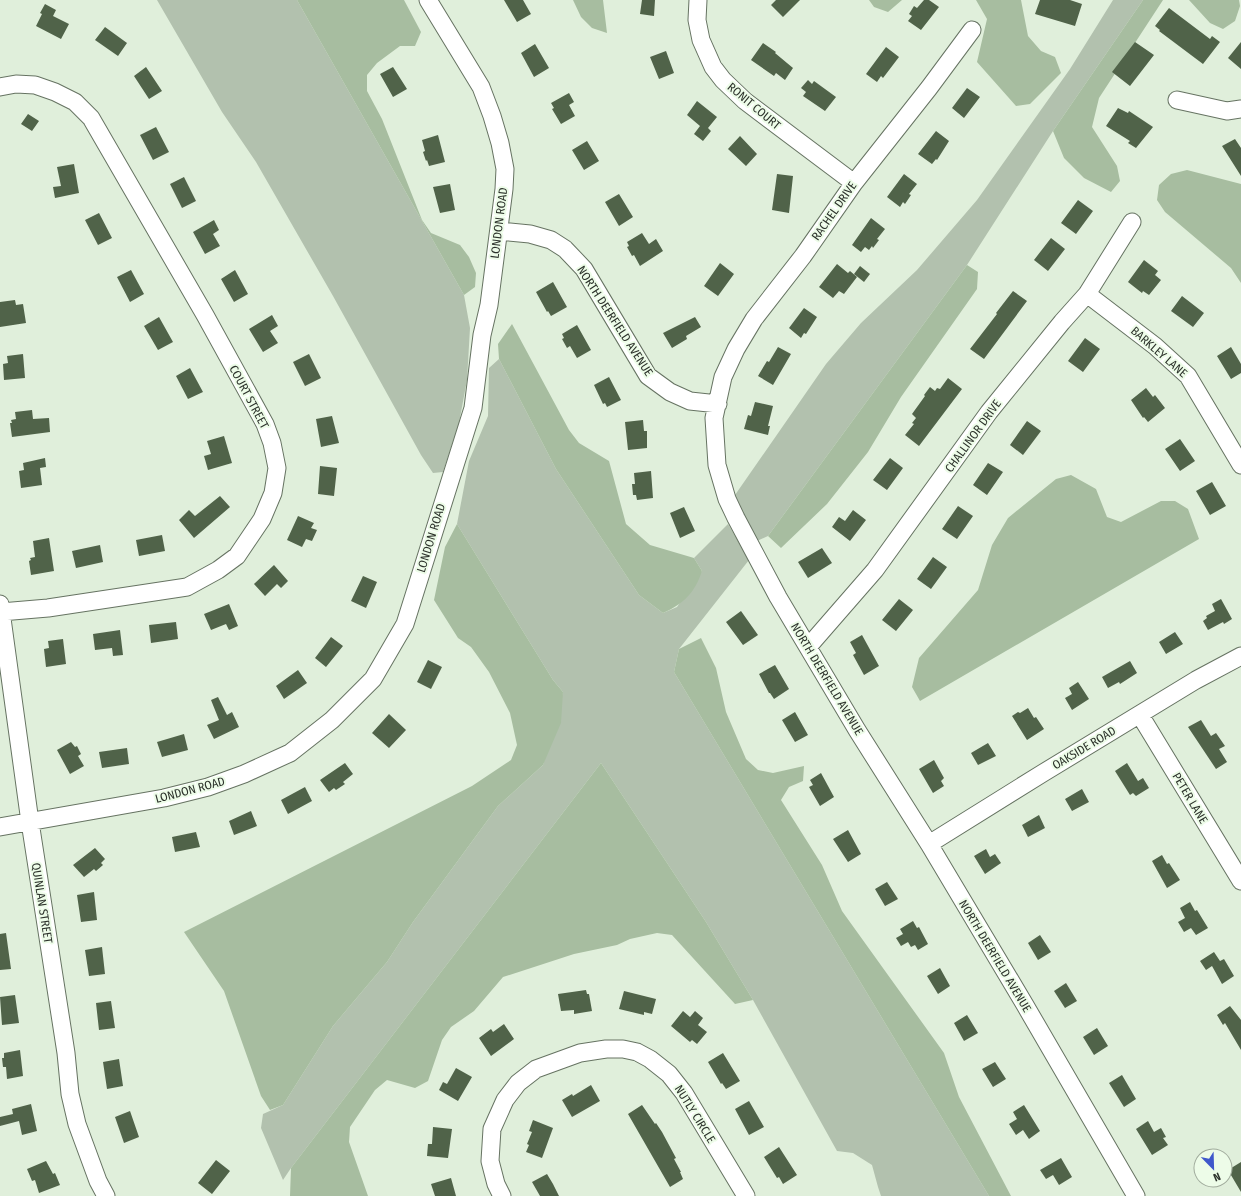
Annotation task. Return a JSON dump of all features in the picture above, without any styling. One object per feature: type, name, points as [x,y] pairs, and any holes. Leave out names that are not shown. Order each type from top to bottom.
[{"type":"street","name":"LONDON ROAD","points":[[0,827],[164,798],[208,787],[244,774],[290,753],[332,720],[373,679],[405,624],[473,408],[482,335],[489,305],[504,189],[505,169],[500,143],[481,87],[428,0]]},
{"type":"street","name":"RONIT COURT","points":[[698,0],[696,20],[701,40],[713,67],[723,80],[745,101],[854,183]]},
{"type":"street","name":"RACHEL DRIVE","points":[[718,404],[723,377],[736,348],[754,319],[803,256],[854,183],[929,88],[972,30]]},
{"type":"street","name":"COURT STREET","points":[[0,87],[16,84],[35,85],[75,102],[91,118],[205,315],[265,424],[272,443],[277,468],[272,493],[262,519],[237,556],[218,570],[187,587],[48,608],[1,608]]},
{"type":"street","points":[[1176,100],[1227,111],[1241,109]]},
{"type":"street","name":"CHALLINOR DRIVE","points":[[808,647],[875,570],[989,412],[1062,322],[1088,294],[1132,222]]},
{"type":"street","name":"NORTH DEERFIELD AVENUE","points":[[498,231],[530,234],[551,240],[565,249],[584,269],[648,376],[670,392],[690,400],[718,404],[714,418],[717,465],[727,500],[736,518],[775,590],[856,730],[929,844],[1136,1196]]},
{"type":"street","name":"BARKLEY LANE","points":[[1088,294],[1155,346],[1188,376],[1241,465]]},
{"type":"street","name":"QUINLAN STREET","points":[[1,608],[30,822],[66,1053],[70,1094],[77,1124],[98,1181],[106,1196]]},
{"type":"street","name":"OAKSIDE ROAD","points":[[929,844],[1042,773],[1196,680],[1241,656]]},
{"type":"street","name":"PETER LANE","points":[[1140,715],[1241,881]]},
{"type":"street","name":"NUTLY CIRCLE","points":[[502,1196],[496,1184],[490,1161],[492,1129],[505,1100],[518,1083],[536,1069],[580,1053],[606,1049],[623,1049],[637,1052],[650,1059],[669,1074],[684,1093],[746,1196]]},
{"type":"green space","points":[[157,0],[297,0],[464,295],[470,328],[467,380],[459,423],[443,472],[433,473],[421,455],[333,296],[256,162],[222,112]]},
{"type":"green space","points":[[297,0],[404,0],[421,32],[415,46],[400,46],[377,63],[367,75],[367,91],[382,119],[422,220],[431,233],[460,245],[469,257],[476,273],[475,287],[464,295]]},
{"type":"green space","points":[[573,0],[603,0],[607,33],[592,28],[581,17]]},
{"type":"green space","points":[[869,0],[902,0],[888,12],[874,7]]},
{"type":"green space","points":[[976,0],[1021,0],[1028,36],[1041,51],[1055,57],[1061,73],[1030,104],[1016,106],[977,62],[987,19]]},
{"type":"green space","points":[[1113,0],[1143,0],[1053,131],[967,265],[768,536],[757,541],[736,507],[735,495],[826,364],[861,323],[917,270],[977,200],[1070,69]]},
{"type":"green space","points":[[1143,0],[1163,0],[1099,98],[1092,127],[1117,166],[1120,181],[1111,192],[1084,178],[1064,158],[1053,131]]},
{"type":"green space","points":[[1189,0],[1239,0],[1240,6],[1235,21],[1223,29],[1210,23]]},
{"type":"green space","points":[[1187,170],[1241,184],[1241,283],[1231,268],[1165,212],[1157,200],[1159,185],[1171,174]]},
{"type":"green space","points":[[967,265],[978,272],[977,289],[901,397],[868,452],[827,504],[781,548],[768,536]]},
{"type":"green space","points":[[512,324],[569,430],[579,443],[609,461],[626,524],[650,545],[694,558],[702,571],[692,591],[677,606],[663,613],[639,595],[556,469],[499,359],[498,344]]},
{"type":"green space","points":[[499,359],[556,469],[639,595],[663,613],[677,607],[702,571],[694,558],[728,524],[749,560],[679,649],[674,672],[989,1196],[881,1196],[872,1165],[853,1153],[837,1151],[753,1000],[706,922],[601,763],[283,1180],[261,1128],[263,1114],[283,1105],[333,1026],[387,962],[413,922],[498,806],[543,765],[563,692],[553,680],[457,524],[469,461],[488,416],[489,368]]},
{"type":"green space","points":[[1071,475],[1096,489],[1107,517],[1121,522],[1161,501],[1175,501],[1188,509],[1199,539],[920,701],[912,687],[919,658],[978,590],[992,545],[1008,518],[1056,479]]},
{"type":"green space","points":[[457,524],[553,680],[563,692],[561,723],[543,765],[498,806],[413,922],[387,962],[333,1026],[283,1105],[270,1110],[261,1096],[224,991],[184,932],[472,786],[511,760],[517,745],[510,713],[489,672],[471,647],[458,638],[434,600],[445,547]]},
{"type":"green space","points":[[701,638],[716,668],[726,712],[746,759],[758,770],[773,773],[804,766],[803,781],[789,787],[781,800],[822,865],[842,911],[944,1053],[959,1097],[1011,1196],[989,1196],[674,672],[679,649]]},
{"type":"green space","points":[[601,763],[706,922],[753,1000],[735,1004],[672,935],[657,933],[630,939],[617,945],[574,954],[503,977],[474,1011],[451,1027],[442,1040],[428,1081],[415,1088],[387,1080],[375,1090],[350,1127],[349,1142],[368,1196],[290,1196],[291,1168]]},
{"type":"building","points":[[504,0],[523,0],[531,14],[517,22]]},
{"type":"building","points":[[642,0],[655,0],[654,16],[640,14]]},
{"type":"building","points":[[776,0],[800,0],[783,17],[771,5]]},
{"type":"building","points":[[924,0],[929,0],[939,7],[921,30],[908,21],[912,16],[909,14],[914,6],[917,8]]},
{"type":"building","points":[[1040,0],[1070,0],[1082,4],[1075,26],[1035,14]]},
{"type":"building","points":[[45,4],[56,10],[53,16],[69,24],[61,39],[36,26],[42,14],[40,13]]},
{"type":"building","points":[[1169,8],[1210,39],[1212,36],[1220,42],[1203,64],[1159,31],[1160,30],[1155,26]]},
{"type":"building","points":[[105,27],[127,43],[118,56],[95,40]]},
{"type":"building","points":[[1135,42],[1154,55],[1130,86],[1112,72]]},
{"type":"building","points":[[1241,42],[1241,69],[1228,58]]},
{"type":"building","points":[[763,43],[776,52],[775,53],[793,68],[785,80],[776,73],[774,76],[751,60]]},
{"type":"building","points":[[535,44],[549,68],[534,77],[521,53]]},
{"type":"building","points":[[886,47],[899,57],[883,78],[881,76],[877,82],[866,74]]},
{"type":"building","points":[[666,51],[674,73],[659,79],[650,57]]},
{"type":"building","points":[[146,67],[162,91],[149,99],[134,76]]},
{"type":"building","points":[[393,67],[407,89],[393,97],[380,74]]},
{"type":"building","points":[[808,80],[812,84],[814,81],[836,97],[825,111],[803,96],[806,92],[801,88]]},
{"type":"building","points":[[967,88],[980,97],[964,118],[952,108]]},
{"type":"building","points":[[569,93],[574,102],[569,105],[575,116],[561,124],[552,109],[554,108],[551,103]]},
{"type":"building","points":[[697,101],[717,117],[708,128],[711,131],[703,141],[694,134],[700,126],[687,115]]},
{"type":"building","points":[[1118,108],[1128,113],[1129,111],[1153,127],[1136,148],[1128,143],[1130,141],[1106,126]]},
{"type":"building","points":[[28,114],[39,121],[32,131],[21,124]]},
{"type":"building","points":[[156,127],[169,152],[153,160],[140,135]]},
{"type":"building","points":[[936,131],[949,141],[937,160],[936,159],[932,164],[918,154]]},
{"type":"building","points":[[438,135],[445,162],[429,166],[423,152],[425,151],[422,140]]},
{"type":"building","points":[[740,136],[757,154],[746,166],[728,149]]},
{"type":"building","points":[[1235,139],[1241,148],[1241,176],[1222,146]]},
{"type":"building","points":[[587,141],[599,161],[584,170],[572,150]]},
{"type":"building","points":[[74,164],[79,193],[55,198],[53,187],[61,186],[57,167]]},
{"type":"building","points":[[777,174],[793,176],[789,213],[772,210]]},
{"type":"building","points":[[904,174],[917,184],[909,194],[911,195],[905,204],[903,202],[900,207],[887,197]]},
{"type":"building","points":[[184,177],[196,201],[182,208],[170,184]]},
{"type":"building","points":[[450,184],[455,210],[440,213],[433,187]]},
{"type":"building","points":[[619,194],[633,217],[619,226],[605,202]]},
{"type":"building","points":[[1078,200],[1093,211],[1076,234],[1061,223]]},
{"type":"building","points":[[99,213],[112,238],[98,245],[85,220]]},
{"type":"building","points":[[871,218],[885,229],[877,239],[879,240],[873,248],[872,246],[869,250],[865,247],[861,252],[852,245]]},
{"type":"building","points":[[214,220],[219,230],[213,234],[220,246],[205,254],[193,232]]},
{"type":"building","points":[[642,233],[649,244],[656,239],[663,251],[640,266],[634,255],[632,256],[627,247],[629,246],[627,242]]},
{"type":"building","points":[[1051,238],[1065,249],[1048,271],[1034,260]]},
{"type":"building","points":[[1144,260],[1158,271],[1155,275],[1161,280],[1149,295],[1143,291],[1142,293],[1128,282]]},
{"type":"building","points":[[720,263],[734,274],[718,296],[704,286]]},
{"type":"building","points":[[837,264],[848,273],[850,271],[857,277],[844,294],[839,291],[833,298],[819,287]]},
{"type":"building","points":[[860,266],[870,274],[864,282],[854,274]]},
{"type":"building","points":[[131,270],[144,294],[130,302],[117,277]]},
{"type":"building","points":[[235,270],[248,294],[234,302],[221,279]]},
{"type":"building","points":[[553,282],[567,307],[551,316],[548,311],[547,312],[536,292]]},
{"type":"building","points":[[1013,291],[1027,301],[984,359],[970,349]]},
{"type":"building","points":[[1182,296],[1204,313],[1193,327],[1171,311]]},
{"type":"building","points":[[15,300],[16,305],[23,304],[26,323],[0,327],[0,302]]},
{"type":"building","points":[[804,308],[817,317],[806,334],[804,333],[801,338],[789,328]]},
{"type":"building","points":[[272,315],[278,326],[270,331],[278,343],[263,352],[249,329]]},
{"type":"building","points":[[159,317],[173,342],[158,350],[144,326]]},
{"type":"building","points":[[695,317],[701,327],[686,336],[687,339],[672,348],[663,333]]},
{"type":"building","points":[[577,325],[591,350],[577,358],[570,346],[567,348],[562,339],[564,338],[562,334]]},
{"type":"building","points":[[1085,338],[1100,349],[1083,372],[1068,361]]},
{"type":"building","points":[[778,347],[791,354],[773,385],[758,376]]},
{"type":"building","points":[[1231,347],[1241,364],[1241,373],[1231,379],[1217,356]]},
{"type":"building","points":[[23,354],[25,378],[4,380],[3,364],[8,363],[7,356]]},
{"type":"building","points":[[309,354],[321,378],[305,386],[293,362]]},
{"type":"building","points":[[190,368],[203,392],[188,399],[176,376]]},
{"type":"building","points":[[609,377],[621,400],[607,407],[605,403],[603,404],[594,385]]},
{"type":"building","points":[[948,378],[962,389],[919,446],[905,435],[914,424],[912,423],[916,418],[912,414],[930,387],[935,391],[937,388],[940,389]]},
{"type":"building","points":[[1146,388],[1153,397],[1155,395],[1165,408],[1148,422],[1144,417],[1143,418],[1131,400]]},
{"type":"building","points":[[755,402],[773,406],[768,426],[770,426],[768,435],[744,429],[748,415],[751,416]]},
{"type":"building","points":[[32,410],[33,419],[49,418],[50,432],[12,437],[10,423],[12,423],[11,420],[16,419],[15,412]]},
{"type":"building","points":[[332,416],[339,443],[321,447],[316,419]]},
{"type":"building","points":[[643,420],[644,431],[647,431],[647,448],[628,450],[625,422]]},
{"type":"building","points":[[1027,421],[1041,431],[1023,455],[1010,445]]},
{"type":"building","points":[[224,436],[232,463],[208,470],[204,456],[211,454],[207,441]]},
{"type":"building","points":[[1180,439],[1195,461],[1180,471],[1165,449]]},
{"type":"building","points":[[45,458],[46,467],[40,468],[42,485],[21,488],[19,471],[24,470],[23,463]]},
{"type":"building","points":[[890,458],[903,468],[887,490],[873,480]]},
{"type":"building","points":[[988,463],[1003,472],[987,495],[973,485]]},
{"type":"building","points":[[320,466],[337,468],[334,496],[318,494]]},
{"type":"building","points":[[651,471],[653,498],[637,500],[636,495],[633,495],[632,484],[635,484],[634,473]]},
{"type":"building","points":[[1212,482],[1226,506],[1210,515],[1196,491]]},
{"type":"building","points":[[220,496],[230,507],[194,538],[179,520],[189,510],[195,516]]},
{"type":"building","points":[[958,506],[973,516],[957,539],[942,529]]},
{"type":"building","points":[[684,507],[695,531],[680,538],[670,513]]},
{"type":"building","points":[[853,510],[866,520],[850,541],[832,527],[839,517],[845,521]]},
{"type":"building","points":[[298,516],[314,523],[311,528],[317,530],[312,541],[306,539],[302,547],[287,540]]},
{"type":"building","points":[[162,535],[165,551],[139,556],[136,540]]},
{"type":"building","points":[[49,538],[54,571],[31,575],[29,561],[31,560],[30,558],[35,557],[33,541]]},
{"type":"building","points":[[100,545],[103,562],[76,568],[72,551]]},
{"type":"building","points":[[822,548],[832,563],[808,578],[798,562]]},
{"type":"building","points":[[933,557],[947,567],[931,589],[917,579]]},
{"type":"building","points":[[274,565],[288,581],[281,588],[277,584],[265,596],[254,584]]},
{"type":"building","points":[[363,576],[377,582],[366,608],[351,601]]},
{"type":"building","points":[[899,599],[913,610],[896,631],[882,620]]},
{"type":"building","points":[[1221,599],[1232,619],[1224,624],[1223,622],[1208,630],[1203,621],[1207,618],[1206,616],[1215,611],[1212,604]]},
{"type":"building","points":[[229,604],[238,626],[229,630],[226,624],[211,630],[204,614]]},
{"type":"building","points":[[741,611],[758,635],[743,645],[726,622]]},
{"type":"building","points":[[176,622],[178,639],[151,643],[149,625]]},
{"type":"building","points":[[120,630],[123,655],[113,656],[112,648],[95,650],[93,634]]},
{"type":"building","points":[[1175,632],[1183,644],[1166,654],[1159,642]]},
{"type":"building","points":[[862,635],[879,666],[864,675],[853,655],[856,653],[850,642]]},
{"type":"building","points":[[331,637],[343,646],[326,667],[315,658]]},
{"type":"building","points":[[63,639],[66,664],[46,667],[44,649],[49,648],[48,641]]},
{"type":"building","points":[[428,660],[442,667],[431,689],[417,682]]},
{"type":"building","points":[[1130,661],[1137,673],[1120,684],[1119,682],[1108,688],[1102,677]]},
{"type":"building","points":[[775,665],[789,689],[774,699],[769,693],[759,674]]},
{"type":"building","points":[[298,670],[307,683],[284,699],[276,686]]},
{"type":"building","points":[[1078,682],[1089,699],[1072,710],[1065,698],[1072,694],[1069,688]]},
{"type":"building","points":[[218,697],[227,715],[232,712],[239,727],[214,739],[207,725],[219,720],[211,700]]},
{"type":"building","points":[[1028,708],[1034,718],[1036,717],[1044,729],[1027,740],[1012,716]]},
{"type":"building","points":[[795,712],[808,735],[795,742],[782,720]]},
{"type":"building","points":[[389,714],[406,730],[389,748],[372,733]]},
{"type":"building","points":[[1201,720],[1211,736],[1216,733],[1225,746],[1219,749],[1227,762],[1216,769],[1188,727]]},
{"type":"building","points":[[184,734],[188,750],[162,757],[157,742]]},
{"type":"building","points":[[71,742],[75,747],[77,746],[81,754],[78,756],[84,766],[70,774],[57,750]]},
{"type":"building","points":[[988,743],[996,756],[978,765],[971,753]]},
{"type":"building","points":[[127,748],[129,764],[102,768],[99,752]]},
{"type":"building","points":[[934,760],[944,778],[941,781],[944,786],[933,793],[919,769]]},
{"type":"building","points":[[345,763],[353,774],[343,782],[345,784],[336,790],[334,788],[329,792],[320,780]]},
{"type":"building","points":[[1127,763],[1138,781],[1143,778],[1149,788],[1136,796],[1133,793],[1130,795],[1115,771]]},
{"type":"building","points":[[821,773],[834,797],[820,806],[809,787],[813,785],[810,780]]},
{"type":"building","points":[[305,787],[312,801],[288,814],[281,800]]},
{"type":"building","points":[[1082,789],[1089,802],[1072,811],[1065,799]]},
{"type":"building","points":[[251,811],[257,826],[234,835],[229,821]]},
{"type":"building","points":[[1039,815],[1045,828],[1028,837],[1022,825]]},
{"type":"building","points":[[848,830],[861,854],[848,862],[833,839]]},
{"type":"building","points":[[196,832],[200,847],[175,852],[172,837]]},
{"type":"building","points":[[95,848],[105,859],[101,863],[103,865],[96,871],[94,869],[84,877],[73,865]]},
{"type":"building","points":[[986,849],[990,857],[995,854],[1001,863],[985,874],[974,856]]},
{"type":"building","points":[[1162,855],[1167,864],[1169,863],[1180,880],[1167,888],[1152,861]]},
{"type":"building","points":[[887,882],[898,899],[885,906],[875,889]]},
{"type":"building","points":[[94,892],[97,920],[81,922],[77,895]]},
{"type":"building","points":[[1190,902],[1195,911],[1197,910],[1208,928],[1196,935],[1191,928],[1184,932],[1178,922],[1185,918],[1180,908]]},
{"type":"building","points":[[913,921],[917,928],[919,927],[928,944],[918,950],[915,945],[911,947],[908,942],[901,946],[896,938],[903,934],[900,929]]},
{"type":"building","points":[[6,933],[11,969],[0,970],[0,934]]},
{"type":"building","points":[[1040,935],[1051,952],[1038,960],[1028,943]]},
{"type":"building","points":[[102,947],[105,974],[89,976],[85,950]]},
{"type":"building","points":[[1214,952],[1220,961],[1224,959],[1234,976],[1222,984],[1212,966],[1206,970],[1200,961]]},
{"type":"building","points":[[940,968],[950,986],[938,994],[927,976]]},
{"type":"building","points":[[1066,983],[1077,1001],[1065,1008],[1054,991]]},
{"type":"building","points":[[586,990],[587,994],[589,994],[592,1011],[574,1014],[574,1010],[561,1011],[558,994]]},
{"type":"building","points":[[624,991],[656,999],[652,1014],[644,1012],[644,1015],[619,1009]]},
{"type":"building","points":[[15,995],[19,1023],[2,1025],[0,997]]},
{"type":"building","points":[[111,1001],[115,1028],[99,1030],[96,1003]]},
{"type":"building","points":[[1230,1006],[1241,1020],[1241,1050],[1225,1023],[1223,1025],[1217,1015]]},
{"type":"building","points":[[683,1011],[690,1017],[695,1011],[703,1018],[698,1025],[707,1032],[697,1044],[692,1040],[690,1042],[671,1026]]},
{"type":"building","points":[[967,1015],[978,1033],[964,1041],[954,1023]]},
{"type":"building","points":[[504,1024],[514,1039],[491,1056],[479,1038],[491,1029],[493,1032]]},
{"type":"building","points":[[1097,1028],[1108,1046],[1094,1055],[1083,1037]]},
{"type":"building","points":[[20,1050],[23,1076],[7,1079],[6,1067],[3,1067],[2,1058],[4,1058],[4,1053]]},
{"type":"building","points":[[723,1053],[740,1081],[726,1089],[722,1083],[721,1084],[708,1062]]},
{"type":"building","points":[[119,1059],[123,1086],[107,1089],[103,1062]]},
{"type":"building","points":[[995,1062],[1006,1079],[993,1087],[982,1069]]},
{"type":"building","points":[[456,1068],[472,1077],[458,1101],[439,1090],[443,1082],[447,1084]]},
{"type":"building","points":[[1122,1075],[1136,1099],[1124,1107],[1109,1083]]},
{"type":"building","points":[[591,1085],[600,1101],[572,1117],[562,1100],[572,1094],[573,1096]]},
{"type":"building","points":[[749,1101],[764,1127],[749,1135],[735,1109]]},
{"type":"building","points":[[31,1104],[37,1131],[22,1135],[19,1121],[0,1126],[0,1117],[13,1114],[12,1109]]},
{"type":"building","points":[[642,1105],[662,1132],[676,1158],[674,1159],[681,1172],[683,1179],[670,1187],[628,1114]]},
{"type":"building","points":[[1024,1105],[1040,1131],[1029,1139],[1023,1130],[1016,1135],[1009,1124],[1017,1119],[1013,1112]]},
{"type":"building","points":[[130,1111],[139,1137],[124,1143],[115,1117]]},
{"type":"building","points":[[533,1120],[553,1128],[542,1158],[526,1152],[529,1145],[527,1144],[532,1132],[529,1131]]},
{"type":"building","points":[[1148,1121],[1154,1132],[1161,1128],[1166,1137],[1163,1138],[1168,1145],[1152,1155],[1136,1129]]},
{"type":"building","points":[[433,1127],[452,1129],[448,1158],[427,1156],[428,1144],[432,1144]]},
{"type":"building","points":[[779,1147],[797,1175],[783,1184],[779,1177],[777,1178],[764,1157]]},
{"type":"building","points":[[1061,1158],[1072,1177],[1059,1185],[1053,1175],[1046,1179],[1040,1170]]},
{"type":"building","points":[[216,1160],[230,1171],[212,1194],[198,1183]]},
{"type":"building","points":[[46,1161],[53,1174],[55,1173],[60,1185],[39,1193],[35,1180],[32,1181],[27,1169]]},
{"type":"building","points":[[1241,1162],[1241,1192],[1233,1178],[1233,1167]]},
{"type":"building","points":[[547,1174],[559,1196],[540,1196],[532,1182]]},
{"type":"building","points":[[451,1178],[456,1196],[435,1196],[431,1184]]}]
